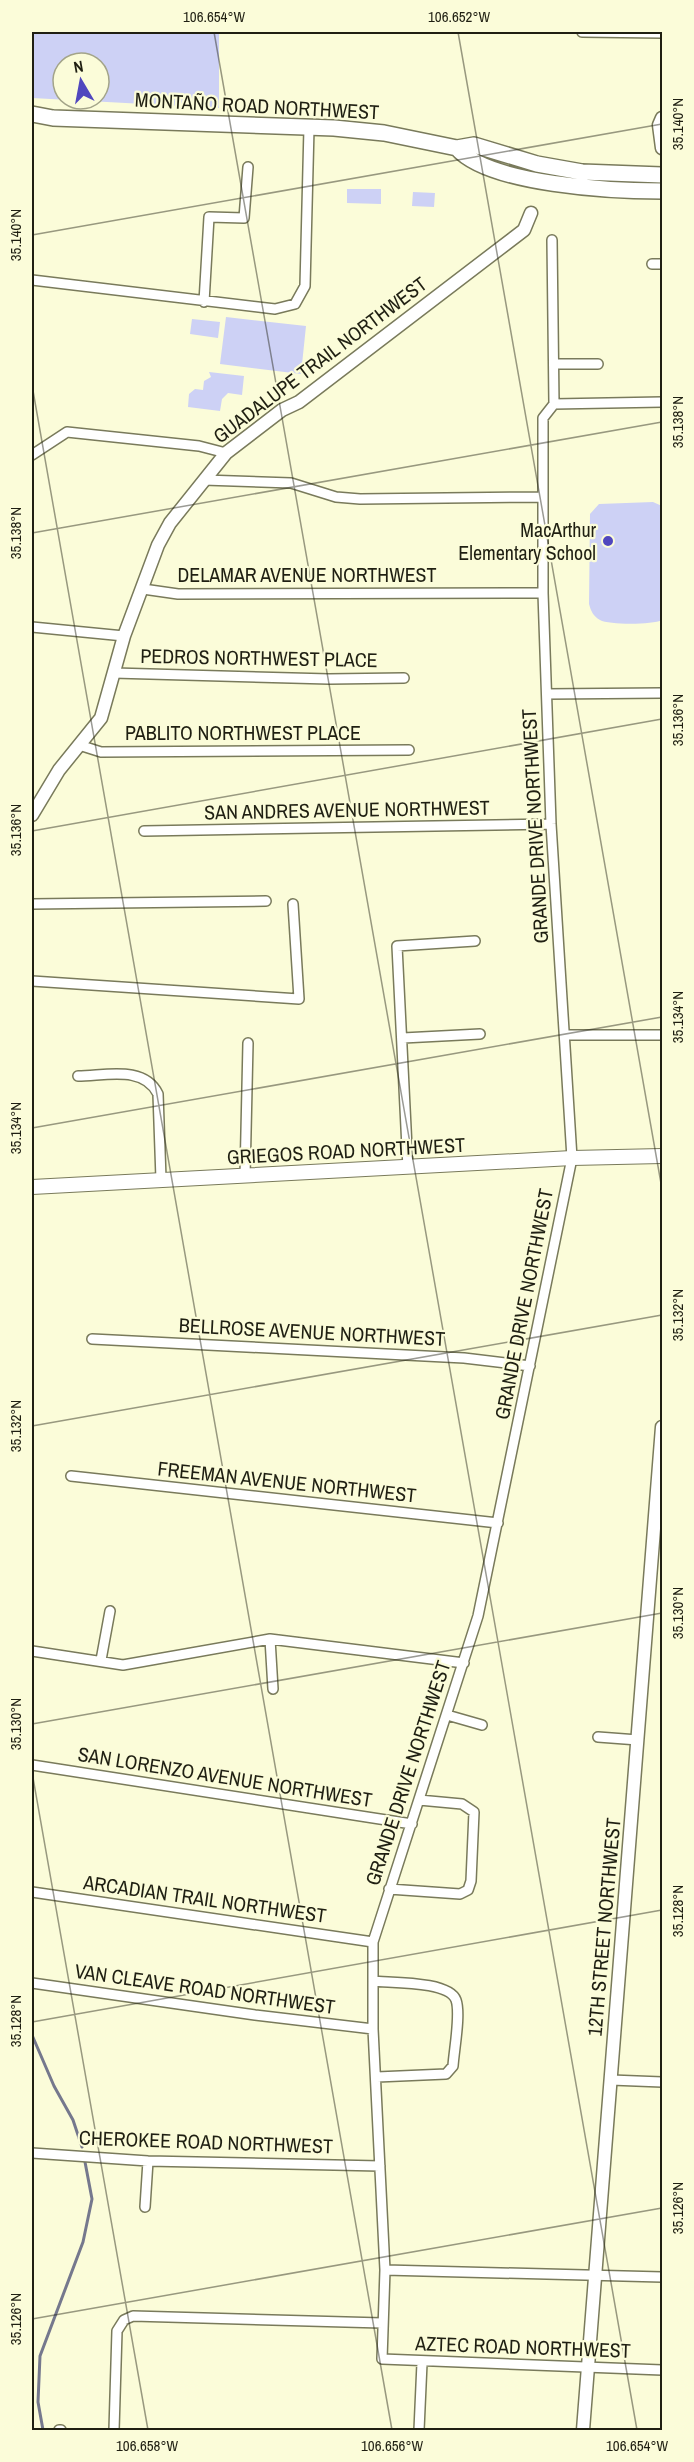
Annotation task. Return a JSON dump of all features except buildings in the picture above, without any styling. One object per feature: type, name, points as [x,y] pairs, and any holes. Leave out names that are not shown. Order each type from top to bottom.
[{"type":"main road","name":"MONTAÑO ROAD NORTHWEST","points":[[32,114],[53,118],[384,133],[457,148],[474,146],[537,164],[582,172],[663,175]]},
{"type":"main road","name":"MONTAÑO ROAD NORTHWEST","points":[[32,123],[53,118]]},
{"type":"main road","name":"MONTAÑO ROAD NORTHWEST","points":[[457,148],[467,159],[527,178],[594,188],[663,191]]},
{"type":"main road","name":"GRIEGOS ROAD NORTHWEST","points":[[32,1187],[572,1158],[663,1156]]},
{"type":"street","points":[[582,32],[663,33]]},
{"type":"street","points":[[662,148],[659,126],[663,118]]},
{"type":"street","points":[[32,280],[275,309],[295,304],[302,296],[305,286],[309,128]]},
{"type":"street","points":[[204,302],[209,217],[244,218],[248,167]]},
{"type":"street","name":"GUADALUPE TRAIL NORTHWEST","points":[[32,815],[59,770],[101,718],[124,636],[144,589],[158,545],[170,523],[226,453],[282,410],[299,402],[524,230],[531,213]]},
{"type":"street","name":"GRANDE DRIVE NORTHWEST","points":[[382,2360],[385,2270],[374,2029],[373,1942],[478,1616],[572,1158],[551,824],[543,593],[543,418],[554,404],[552,240]]},
{"type":"street","points":[[652,264],[663,264]]},
{"type":"street","points":[[554,364],[598,364]]},
{"type":"street","points":[[554,404],[663,402]]},
{"type":"street","points":[[32,455],[67,432],[199,446],[226,453]]},
{"type":"street","points":[[204,480],[278,481],[336,497],[360,499],[542,497]]},
{"type":"street","name":"DELAMAR AVENUE NORTHWEST","points":[[144,589],[178,594],[543,593]]},
{"type":"street","points":[[32,627],[124,636]]},
{"type":"street","name":"PEDROS NORTHWEST PLACE","points":[[114,673],[329,679],[404,678]]},
{"type":"street","points":[[547,694],[663,693]]},
{"type":"street","name":"PABLITO NORTHWEST PLACE","points":[[79,745],[101,752],[409,750]]},
{"type":"street","name":"SAN ANDRES AVENUE NORTHWEST","points":[[144,831],[551,824]]},
{"type":"street","points":[[32,904],[266,901]]},
{"type":"street","points":[[32,981],[298,999],[293,904]]},
{"type":"street","points":[[408,1168],[397,946],[475,941]]},
{"type":"street","points":[[402,1038],[480,1034]]},
{"type":"street","points":[[565,1035],[663,1035]]},
{"type":"street","points":[[245,1176],[248,1043]]},
{"type":"street","points":[[78,1076],[129,1075],[143,1077],[152,1083],[158,1094],[161,1179]]},
{"type":"street","name":"BELLROSE AVENUE NORTHWEST","points":[[92,1339],[464,1358],[530,1366]]},
{"type":"street","name":"12TH STREET NORTHWEST","points":[[583,2430],[663,1427]]},
{"type":"street","name":"FREEMAN AVENUE NORTHWEST","points":[[71,1476],[498,1523]]},
{"type":"street","points":[[101,1660],[110,1611]]},
{"type":"street","points":[[32,1651],[123,1665],[270,1639],[464,1663]]},
{"type":"street","points":[[270,1639],[273,1689]]},
{"type":"street","points":[[447,1715],[482,1725]]},
{"type":"street","points":[[598,1737],[638,1740]]},
{"type":"street","name":"SAN LORENZO AVENUE NORTHWEST","points":[[32,1765],[412,1824]]},
{"type":"street","points":[[389,1889],[460,1894],[468,1890],[471,1881],[474,1812],[462,1804],[419,1800]]},
{"type":"street","name":"ARCADIAN TRAIL NORTHWEST","points":[[32,1892],[373,1942]]},
{"type":"street","points":[[373,1981],[440,1987],[452,1992],[457,2002],[453,2066],[446,2074],[376,2077]]},
{"type":"street","name":"VAN CLEAVE ROAD NORTHWEST","points":[[32,1983],[222,2011],[374,2029]]},
{"type":"street","points":[[611,2080],[663,2082]]},
{"type":"street","name":"CHEROKEE ROAD NORTHWEST","points":[[32,2153],[148,2161],[380,2166]]},
{"type":"street","points":[[145,2207],[148,2161]]},
{"type":"street","points":[[385,2270],[663,2277]]},
{"type":"street","points":[[114,2430],[117,2331],[124,2320],[133,2316],[382,2323]]},
{"type":"street","name":"AZTEC ROAD NORTHWEST","points":[[382,2360],[663,2370]]},
{"type":"street","points":[[419,2430],[423,2363]]},
{"type":"shaded area","points":[[32,32],[219,32],[219,108],[111,102],[111,51],[51,51],[51,99],[32,98]]},
{"type":"shaded area","points":[[347,189],[381,189],[381,204],[347,203]]},
{"type":"shaded area","points":[[413,192],[435,193],[434,207],[412,206]]},
{"type":"shaded area","points":[[226,317],[306,326],[301,374],[220,364]]},
{"type":"shaded area","points":[[192,319],[220,322],[218,338],[190,334]]},
{"type":"shaded area","points":[[209,372],[244,376],[242,395],[228,393],[222,399],[220,411],[188,407],[189,394],[195,389],[203,390],[204,381],[211,377]]},
{"type":"shaded area","points":[[653,502],[662,506],[662,620],[631,624],[600,620],[593,613],[589,604],[590,514],[599,504]]},
{"type":"waterway","points":[[32,2035],[54,2086],[73,2120],[82,2147]]},
{"type":"waterway","points":[[43,2430],[38,2402],[40,2356],[83,2242],[92,2199],[85,2162]]},
{"type":"place","name":"MacArthur Elementary School","points":[[608,541]]}]
